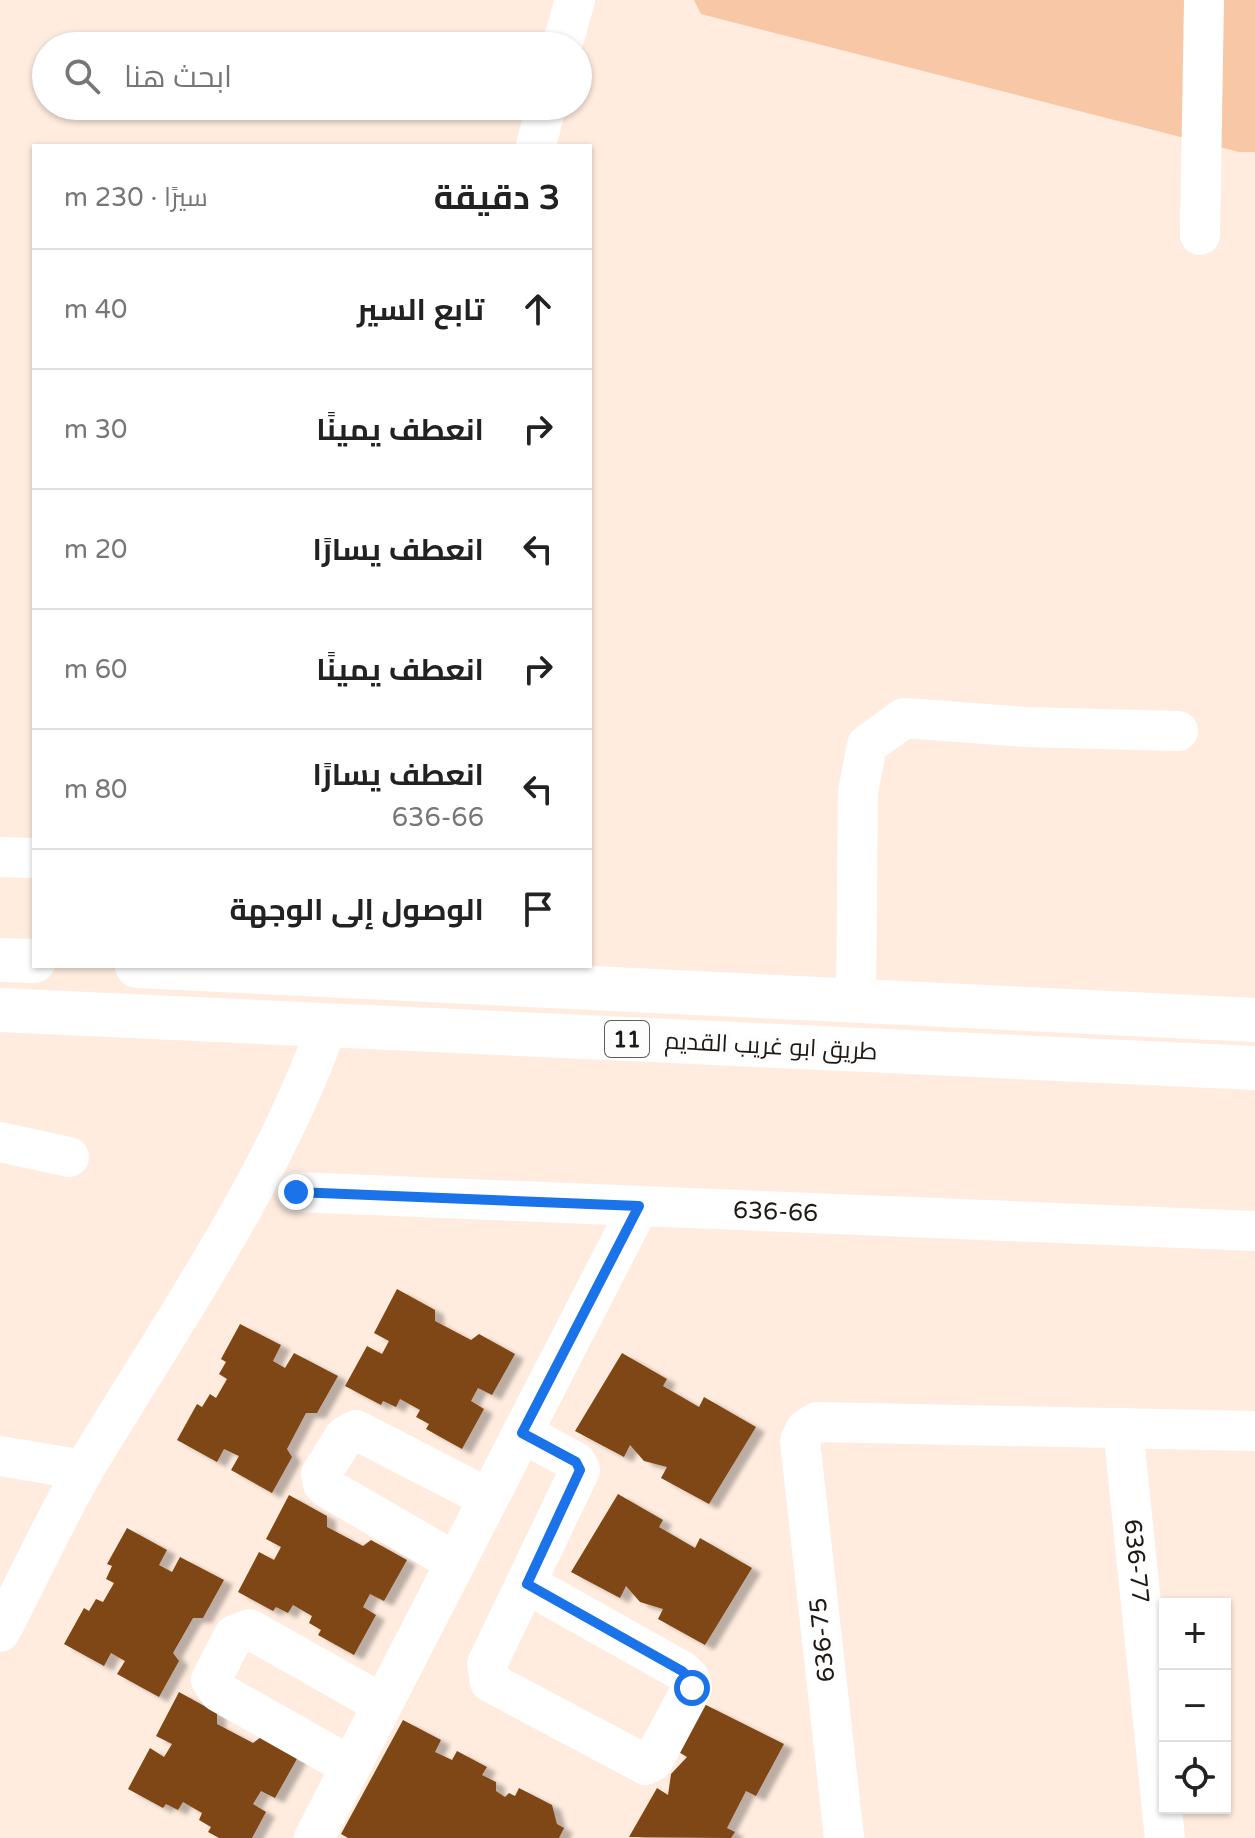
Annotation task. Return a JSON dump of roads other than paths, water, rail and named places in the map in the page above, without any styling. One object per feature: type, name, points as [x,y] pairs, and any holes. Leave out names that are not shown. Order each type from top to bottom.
[{"type":"highway","points":[[0,960],[32,961]]},
{"type":"highway","name":"طريق ابو غريب القديم","points":[[219,968],[343,971],[856,1001],[1255,1020]]},
{"type":"highway","name":"طريق ابو غريب القديم","points":[[0,1010],[1255,1068]]},
{"type":"street","points":[[566,32],[575,0]]},
{"type":"street","points":[[1200,235],[1204,0]]},
{"type":"street","points":[[536,144],[542,120]]},
{"type":"street","points":[[856,1001],[858,792],[867,745],[904,718],[1026,727],[1178,731]]},
{"type":"street","points":[[0,857],[32,858]]},
{"type":"street","points":[[0,1632],[84,1470],[255,1185],[307,1082],[327,1026]]},
{"type":"street","points":[[0,1142],[69,1157]]},
{"type":"street","name":"636-66","points":[[296,1192],[1255,1231]]},
{"type":"street","points":[[314,1838],[639,1206]]},
{"type":"street","name":"636-75","points":[[844,1838],[800,1441],[806,1429],[817,1422],[1123,1428]]},
{"type":"street","points":[[1123,1428],[1255,1431]]},
{"type":"street","name":"636-77","points":[[1123,1428],[1165,1838]]},
{"type":"street","points":[[455,1562],[329,1489],[323,1484],[321,1474],[345,1436],[356,1430],[488,1498]]},
{"type":"street","points":[[522,1433],[576,1462],[580,1470],[487,1664],[490,1682],[646,1765],[653,1761],[692,1688],[690,1679],[527,1584]]},
{"type":"street","points":[[0,1456],[84,1470]]},
{"type":"street","points":[[350,1766],[219,1692],[211,1680],[234,1635],[249,1629],[382,1704]]}]
